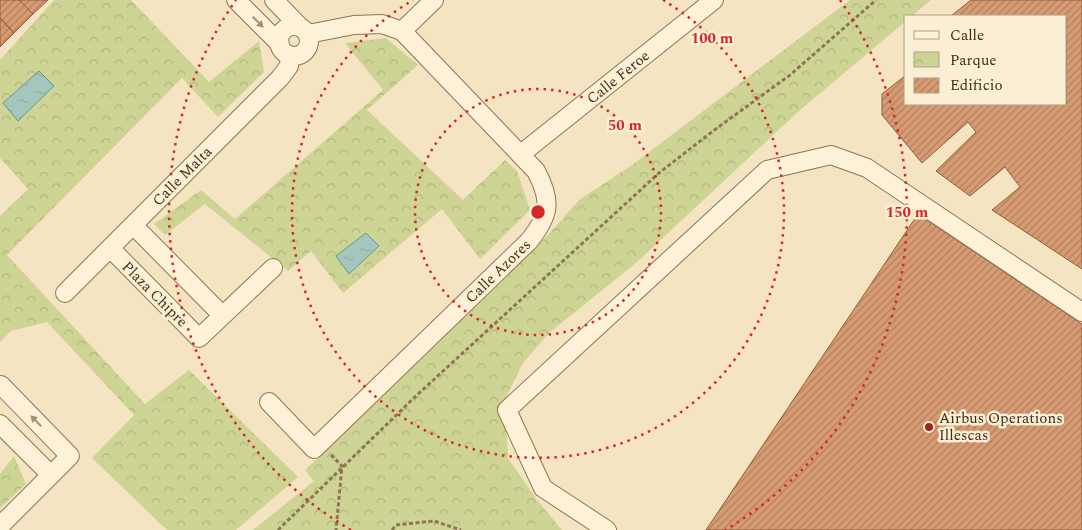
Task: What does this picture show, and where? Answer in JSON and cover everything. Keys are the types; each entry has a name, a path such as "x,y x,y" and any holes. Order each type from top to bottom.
{"street":[{"path":"236,0 285,49 300,54 304,52 309,44 304,31 274,0"},
{"path":"402,31 434,0"},
{"name":"Calle Feroe","path":"521,154 714,0"},
{"name":"Calle Azores","path":"269,402 314,449 529,241 542,226 547,207 545,188 536,171 402,31 382,24 354,25 304,31"},
{"path":"285,49 279,40 283,31 291,26 304,31"},
{"name":"Calle Malta","path":"65,293 280,78 289,66 285,49"},
{"path":"607,530 543,488 507,410 767,170 831,155 867,168 1082,312"},
{"path":"133,225 222,315"},
{"name":"Plaza Chipre","path":"110,248 198,338 273,268"},
{"path":"0,386 70,456 0,526"},
{"path":"0,424 51,475"}],"path":[{"path":"278,530 342,466 490,327 660,173 713,131 790,76 876,0"},
{"path":"336,530 342,466"},
{"path":"392,530 396,525 434,521 461,530"}],"green space":[{"path":"54,0 131,0 209,82 259,41 264,72 218,117 182,78 7,255 145,404 189,370 298,477 236,530 167,530 92,458 134,415 47,322 11,331 0,342 0,216 28,189 0,158 0,60"},
{"path":"850,0 931,0 913,15 904,15 904,23 799,111 637,262 549,333 523,363 505,399 508,458 537,500 562,530 253,530 314,481 305,470 548,235 579,200 632,165"},
{"path":"386,38 418,65 367,110 463,200 505,160 517,171 530,210 480,259 442,209 343,293 311,251 288,271 205,204 165,235 154,224 201,190 235,219 383,90 345,43"},
{"path":"14,456 26,484 0,508 0,474"}],"water":[{"path":"39,71 54,86 18,121 3,103"},
{"path":"366,233 379,246 349,274 336,256"}],"building":[{"path":"0,0 19,0 33,14 14,33 0,18"},
{"path":"19,0 48,0 33,14"},
{"path":"971,0 1082,0 1082,269 992,210 1020,187 1005,167 970,196 936,171 976,132 968,122 922,163 882,115 882,94 904,77 904,105 1067,105 1067,15 952,15"},
{"path":"0,18 14,33 0,47"},
{"name":"Airbus Operations Illescas","path":"918,214 1082,324 1082,530 706,530"}],"place":[{"name":"Airbus Operations Illescas","path":"929,427"}]}
